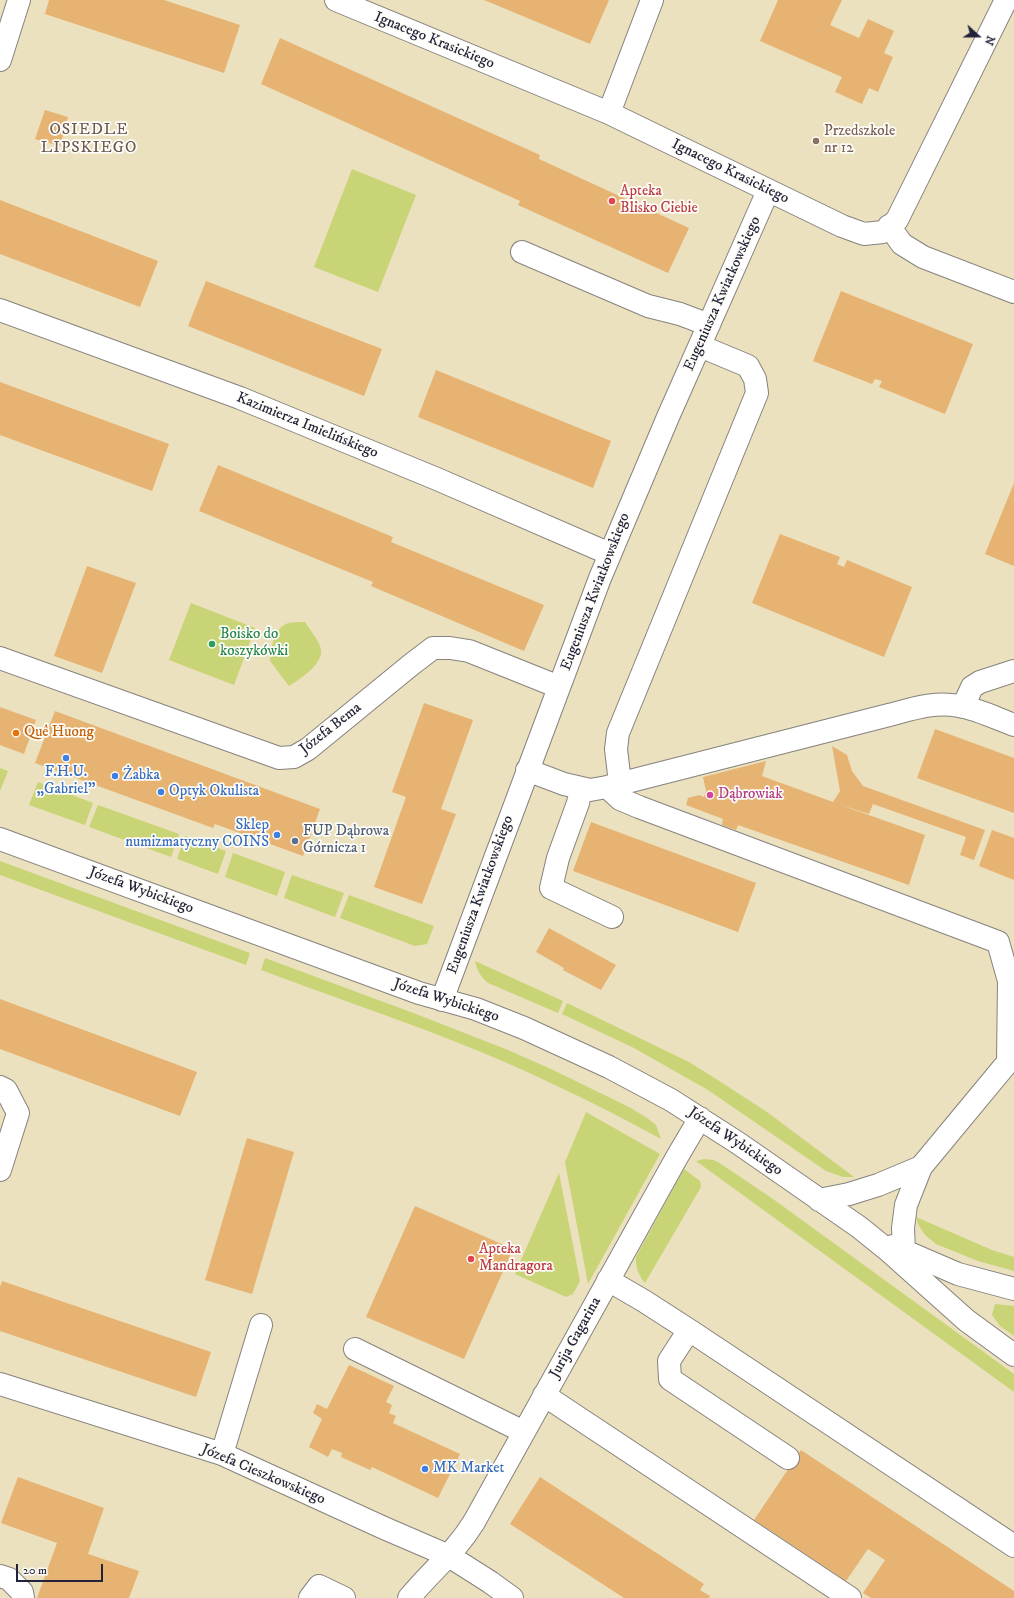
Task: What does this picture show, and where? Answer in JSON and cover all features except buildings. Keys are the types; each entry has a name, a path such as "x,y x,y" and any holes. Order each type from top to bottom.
{"street":[{"path":"0,60 19,0"},
{"name":"Ignacego Krasickiego","path":"336,0 609,113 768,191 842,226 864,234 883,232 897,220 909,199 1006,0"},
{"path":"609,113 652,0"},
{"name":"Eugeniusza Kwiatkowskiego","path":"442,1000 610,554 768,191"},
{"path":"889,226 902,244 923,257 1014,292"},
{"path":"522,252 648,306 680,314 709,325"},
{"name":"Kazimierza Imielińskiego","path":"0,310 240,398 437,479 610,554"},
{"path":"700,346 748,366 755,379 757,393 618,733 614,785 620,800 998,942 1009,981 1011,1063 921,1167 906,1205 903,1228 904,1252"},
{"name":"Józefa Bema","path":"0,658 279,758 294,757 308,749 433,648 450,648 469,651 559,687"},
{"path":"963,707 972,687 980,682 1014,671"},
{"path":"528,770 564,784 590,790 924,706 941,704 963,707 1014,724"},
{"path":"581,788 578,803 558,858 551,888 612,917"},
{"name":"Józefa Wybickiego","path":"0,840 390,982 442,1000 476,1009 558,1043 641,1083 700,1118 859,1227 890,1252 966,1320 1014,1355"},
{"path":"0,1088 6,1090 18,1113 0,1170"},
{"name":"Jurija Gagarina","path":"409,1598 425,1579 449,1556 463,1539 474,1522 608,1280 700,1118"},
{"path":"819,1200 849,1194 878,1185 921,1167"},
{"name":"Józefa Wybickiego","path":"859,1227 904,1252 958,1274 1014,1289"},
{"path":"608,1280 689,1330 1014,1546"},
{"path":"222,1454 261,1325"},
{"path":"689,1330 669,1361 670,1380 788,1458"},
{"path":"355,1349 524,1432"},
{"name":"Józefa Cieszkowskiego","path":"0,1384 222,1454 449,1556 512,1598"},
{"path":"544,1395 850,1598"},
{"path":"0,1576 9,1578 22,1592 23,1598"},
{"path":"310,1598 319,1586 344,1598"}],"green space":[{"path":"352,169 416,195 378,292 314,267"},
{"name":"Boisko do koszykówki","path":"191,603 255,628 234,685 169,660"},
{"path":"305,622 320,646 320,658 311,669 289,686 270,661 272,646 275,635 286,624"},
{"path":"0,768 8,771 0,791"},
{"path":"38,782 93,803 85,825 29,805"},
{"path":"98,805 179,834 171,857 89,827"},
{"path":"185,836 226,851 218,874 177,859"},
{"path":"233,853 285,872 277,896 225,877"},
{"path":"0,861 250,953 246,965 0,875"},
{"path":"292,875 344,893 335,917 284,898"},
{"path":"349,895 434,926 427,944 415,946 340,918"},
{"path":"265,958 416,1014 508,1050 551,1069 629,1107 647,1118 656,1125 661,1139 558,1086 505,1062 404,1022 261,970"},
{"path":"475,961 563,1001 558,1013 488,983 480,974"},
{"path":"567,1003 689,1062 767,1112 854,1177 843,1177 826,1171 708,1090 634,1048 562,1014"},
{"path":"586,1112 660,1154 588,1284 565,1162"},
{"path":"704,1159 718,1162 773,1199 1014,1374 1014,1392 696,1161"},
{"path":"684,1169 700,1181 701,1187 645,1283 638,1271 636,1257"},
{"path":"559,1173 580,1281 573,1294 566,1297 515,1274"},
{"path":"916,1217 992,1250 1014,1257 1014,1271 978,1261 936,1244 925,1235 918,1224"},
{"path":"995,1304 1014,1306 1014,1336 1000,1326 992,1315"}],"place":[{"name":"Przedszkole nr 12","path":"816,141"},
{"name":"Apteka Blisko Ciebie","path":"612,201"},
{"name":"Boisko do koszykówki","path":"212,644"},
{"name":"Quê Huong","path":"16,733"},
{"name":"F.H.U. „Gabriel”","path":"66,758"},
{"name":"Żabka","path":"115,776"},
{"name":"Optyk Okulista","path":"161,792"},
{"name":"Dąbrowiak","path":"710,795"},
{"name":"Sklep numizmatyczny COINS","path":"277,835"},
{"name":"FUP Dąbrowa Górnicza 1","path":"295,841"},
{"name":"Apteka Mandragora","path":"471,1259"},
{"name":"MK Market","path":"425,1469"}],"district":[{"name":"OSIEDLE LIPSKIEGO","path":"89,140"}]}
